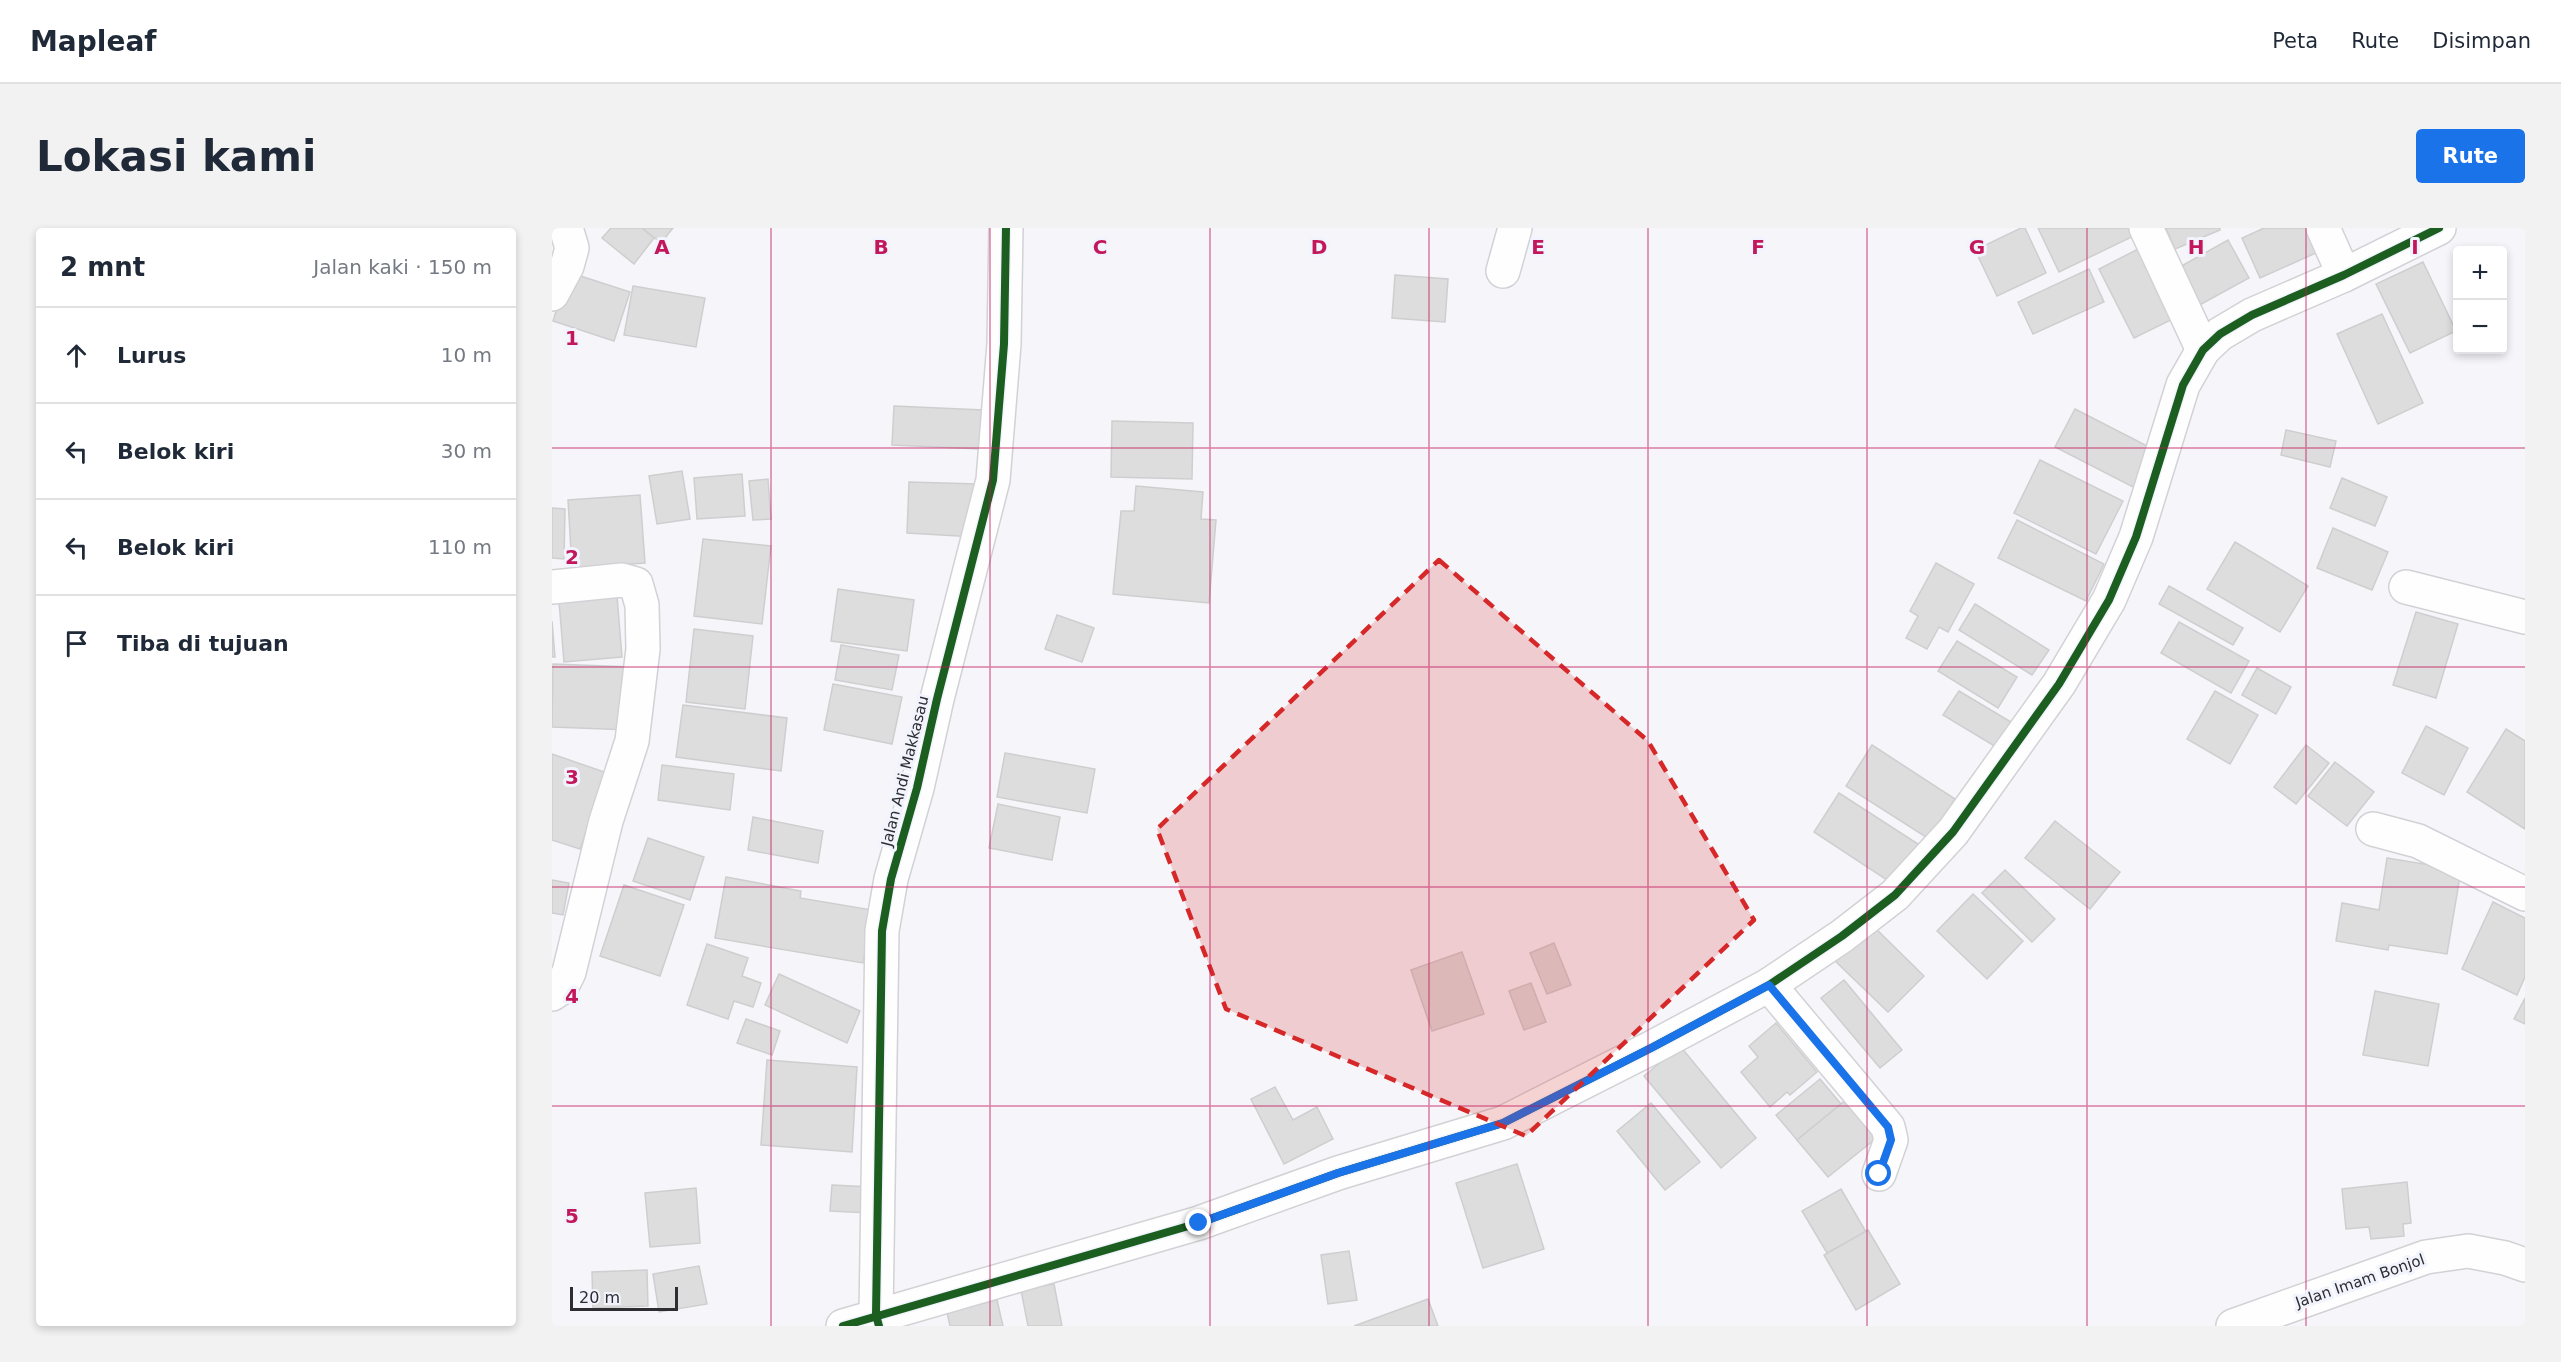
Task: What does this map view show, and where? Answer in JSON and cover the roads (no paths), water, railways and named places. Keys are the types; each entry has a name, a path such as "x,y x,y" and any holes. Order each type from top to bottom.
{"street":[{"path":"552,294 567,266 572,248 566,228"},
{"name":"Jalan Andi Makkasau","path":"878,1321 882,931 891,879 917,788 937,699 993,480 1004,344 1006,228"},
{"path":"1503,271 1515,228"},
{"path":"2146,228 2203,350"},
{"path":"2323,228 2344,275"},
{"path":"843,1326 878,1321 1199,1223 1338,1173 1503,1123 1769,985 1842,936 1895,895 1953,832 2059,684 2109,600 2132,547 2183,385 2203,350 2220,334 2253,315 2344,275 2439,228"},
{"path":"552,587 622,580 636,584 642,605 643,649 632,741 606,821 569,972 561,988 552,994"},
{"path":"2406,587 2525,617"},
{"path":"2373,829 2418,841 2525,894"},
{"path":"1769,985 1888,1127 1891,1140 1879,1174"},
{"name":"Jalan Imam Bonjol","path":"2233,1326 2426,1257 2468,1251 2525,1264"}]}
